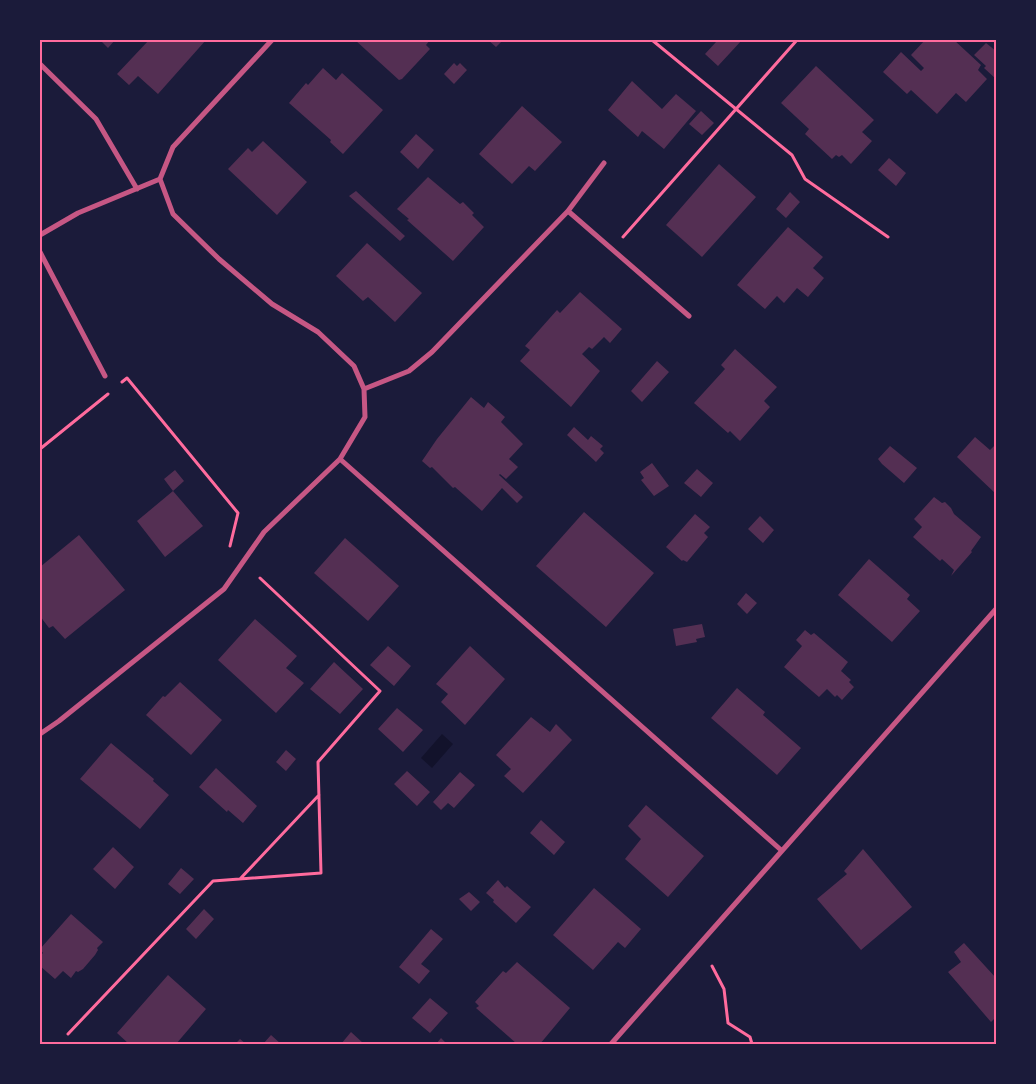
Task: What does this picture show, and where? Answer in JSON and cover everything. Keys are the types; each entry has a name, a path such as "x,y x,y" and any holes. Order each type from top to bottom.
{"street":[{"path":"40,235 78,213 160,179 174,147 272,40"},
{"path":"40,64 96,119 137,189"},
{"path":"364,389 409,371 432,352 568,211 604,163"},
{"path":"40,734 59,721 224,589 264,532 340,460 365,417 364,389 354,366 318,332 272,304 219,259 173,214 160,179"},
{"path":"568,211 689,316"},
{"path":"40,252 105,376"},
{"path":"340,460 781,850"},
{"path":"611,1044 996,609"}],"path":[{"path":"652,40 792,155 805,179 888,237"},
{"path":"621,240 797,40"},
{"path":"117,386 127,378 238,513 230,547"},
{"path":"40,449 111,392"},
{"path":"68,1034 213,880 321,873 318,762 380,691 260,578"},
{"path":"240,879 319,794"},
{"path":"712,966 724,989 728,1023 750,1037 752,1044"}],"shaded area":[{"path":"442,734 453,744 432,768 421,758"}],"building":[{"path":"100,40 115,40 108,48"},
{"path":"149,40 206,40 158,94 138,76 129,85 117,74"},
{"path":"355,40 430,40 426,45 430,49 399,80"},
{"path":"488,40 503,40 496,47"},
{"path":"714,40 742,40 718,66 705,54 716,42"},
{"path":"925,40 954,40 981,65 978,70 987,79 966,102 956,93 937,114 911,90 907,94 883,72 901,52 921,71 924,68 911,55"},
{"path":"986,43 996,51 996,79 974,55"},
{"path":"454,63 457,66 460,63 467,70 454,84 444,74"},
{"path":"816,66 874,120 862,132 872,141 851,164 842,155 839,157 836,155 832,159 805,134 809,129 781,103"},
{"path":"323,68 336,80 342,73 383,110 343,154 330,142 331,140 289,103 306,83 308,85"},
{"path":"632,81 662,109 676,94 696,111 664,149 642,131 638,137 608,110"},
{"path":"522,106 562,142 535,171 529,166 512,184 479,154"},
{"path":"701,111 714,123 702,135 689,124"},
{"path":"416,134 434,150 418,169 400,152"},
{"path":"263,141 307,182 277,215 228,169 248,148 252,152"},
{"path":"889,158 906,173 896,186 878,170"},
{"path":"719,164 756,197 702,257 666,225"},
{"path":"428,177 460,204 463,202 484,227 453,261 397,209"},
{"path":"356,191 405,236 400,241 349,196"},
{"path":"790,192 800,202 786,218 776,209"},
{"path":"788,227 823,257 813,268 824,278 808,297 797,288 784,303 777,296 765,309 737,285"},
{"path":"367,243 422,293 395,322 368,297 363,301 336,276"},
{"path":"580,292 622,329 610,343 604,337 592,349 589,347 582,354 600,371 571,407 520,361 530,350 525,346 557,310 560,313"},
{"path":"735,349 777,387 764,401 770,407 740,441 694,403 725,369 721,365"},
{"path":"657,361 669,372 642,402 631,391"},
{"path":"471,397 484,408 488,402 505,417 501,422 523,444 509,459 518,467 506,479 499,475 523,497 517,503 502,488 482,511 455,487 453,488 432,467 430,468 422,461"},
{"path":"574,427 588,440 591,436 603,446 600,449 604,453 596,462 567,435"},
{"path":"975,437 990,450 996,444 996,494 957,457"},
{"path":"890,446 917,468 904,483 878,459"},
{"path":"652,463 669,486 654,496 641,480 644,478 640,472"},
{"path":"697,469 713,483 701,497 684,483"},
{"path":"175,470 184,481 173,491 164,479"},
{"path":"173,491 203,526 165,557 137,521"},
{"path":"934,497 942,503 945,502 954,514 981,537 972,552 951,576 954,570 942,559 940,561 913,537 922,527 914,519"},
{"path":"584,512 654,573 606,627 536,566"},
{"path":"695,514 710,527 704,533 708,537 687,562 682,561 666,547"},
{"path":"760,516 774,530 763,543 748,529"},
{"path":"79,535 125,590 65,639 53,626 49,628 40,616 40,567"},
{"path":"345,538 399,586 368,621 314,573"},
{"path":"869,559 910,595 907,599 920,611 892,642 838,595"},
{"path":"746,593 757,603 747,614 737,604"},
{"path":"255,619 297,656 286,668 304,683 276,713 218,660"},
{"path":"702,624 705,637 696,639 697,642 676,646 673,629"},
{"path":"805,630 811,635 814,633 848,662 841,671 851,680 849,682 854,687 842,700 837,695 835,697 827,689 819,697 784,667 802,646 796,640"},
{"path":"388,646 411,666 394,686 370,665"},
{"path":"470,646 505,679 465,725 441,702 448,694 436,684"},
{"path":"334,662 363,689 340,714 310,689"},
{"path":"180,682 222,720 191,755 146,715 163,696 165,697"},
{"path":"737,688 765,712 763,715 801,748 777,775 711,718"},
{"path":"397,708 423,730 403,752 378,729"},
{"path":"531,717 550,732 556,724 572,740 523,793 504,776 511,769 496,755"},
{"path":"111,743 154,779 153,781 169,795 140,829 80,779"},
{"path":"286,750 296,759 286,771 276,762"},
{"path":"216,768 257,806 243,823 228,810 227,812 199,787"},
{"path":"407,771 430,792 417,806 394,784"},
{"path":"460,772 475,785 454,808 448,803 441,810 433,802"},
{"path":"646,805 704,856 668,897 625,859 641,839 628,826"},
{"path":"541,820 565,842 554,855 530,833"},
{"path":"113,847 134,867 115,889 93,869"},
{"path":"863,849 912,907 861,950 817,899 847,874 844,871"},
{"path":"181,868 194,879 180,894 168,884"},
{"path":"498,880 505,888 507,886 531,907 516,923 486,893"},
{"path":"594,888 641,929 625,948 618,942 593,970 553,935"},
{"path":"469,892 480,902 471,911 459,899"},
{"path":"204,909 214,919 196,939 186,929"},
{"path":"71,914 103,942 83,969 78,972 76,971 71,978 63,971 55,979 40,966 40,956 43,953 40,949"},
{"path":"431,929 443,939 421,964 430,971 419,984 399,967"},
{"path":"964,943 996,978 996,1017 991,1022 948,972 961,962 954,952"},
{"path":"517,962 570,1008 540,1044 517,1044 476,1008 479,1006 475,1002 503,971 506,973"},
{"path":"168,975 206,1009 176,1044 129,1044 117,1033"},
{"path":"430,998 448,1013 430,1033 412,1018"},
{"path":"351,1032 363,1043 341,1044"},
{"path":"271,1035 281,1044 263,1044"},
{"path":"441,1038 447,1044 436,1044"},
{"path":"240,1039 246,1044 235,1044"}]}
